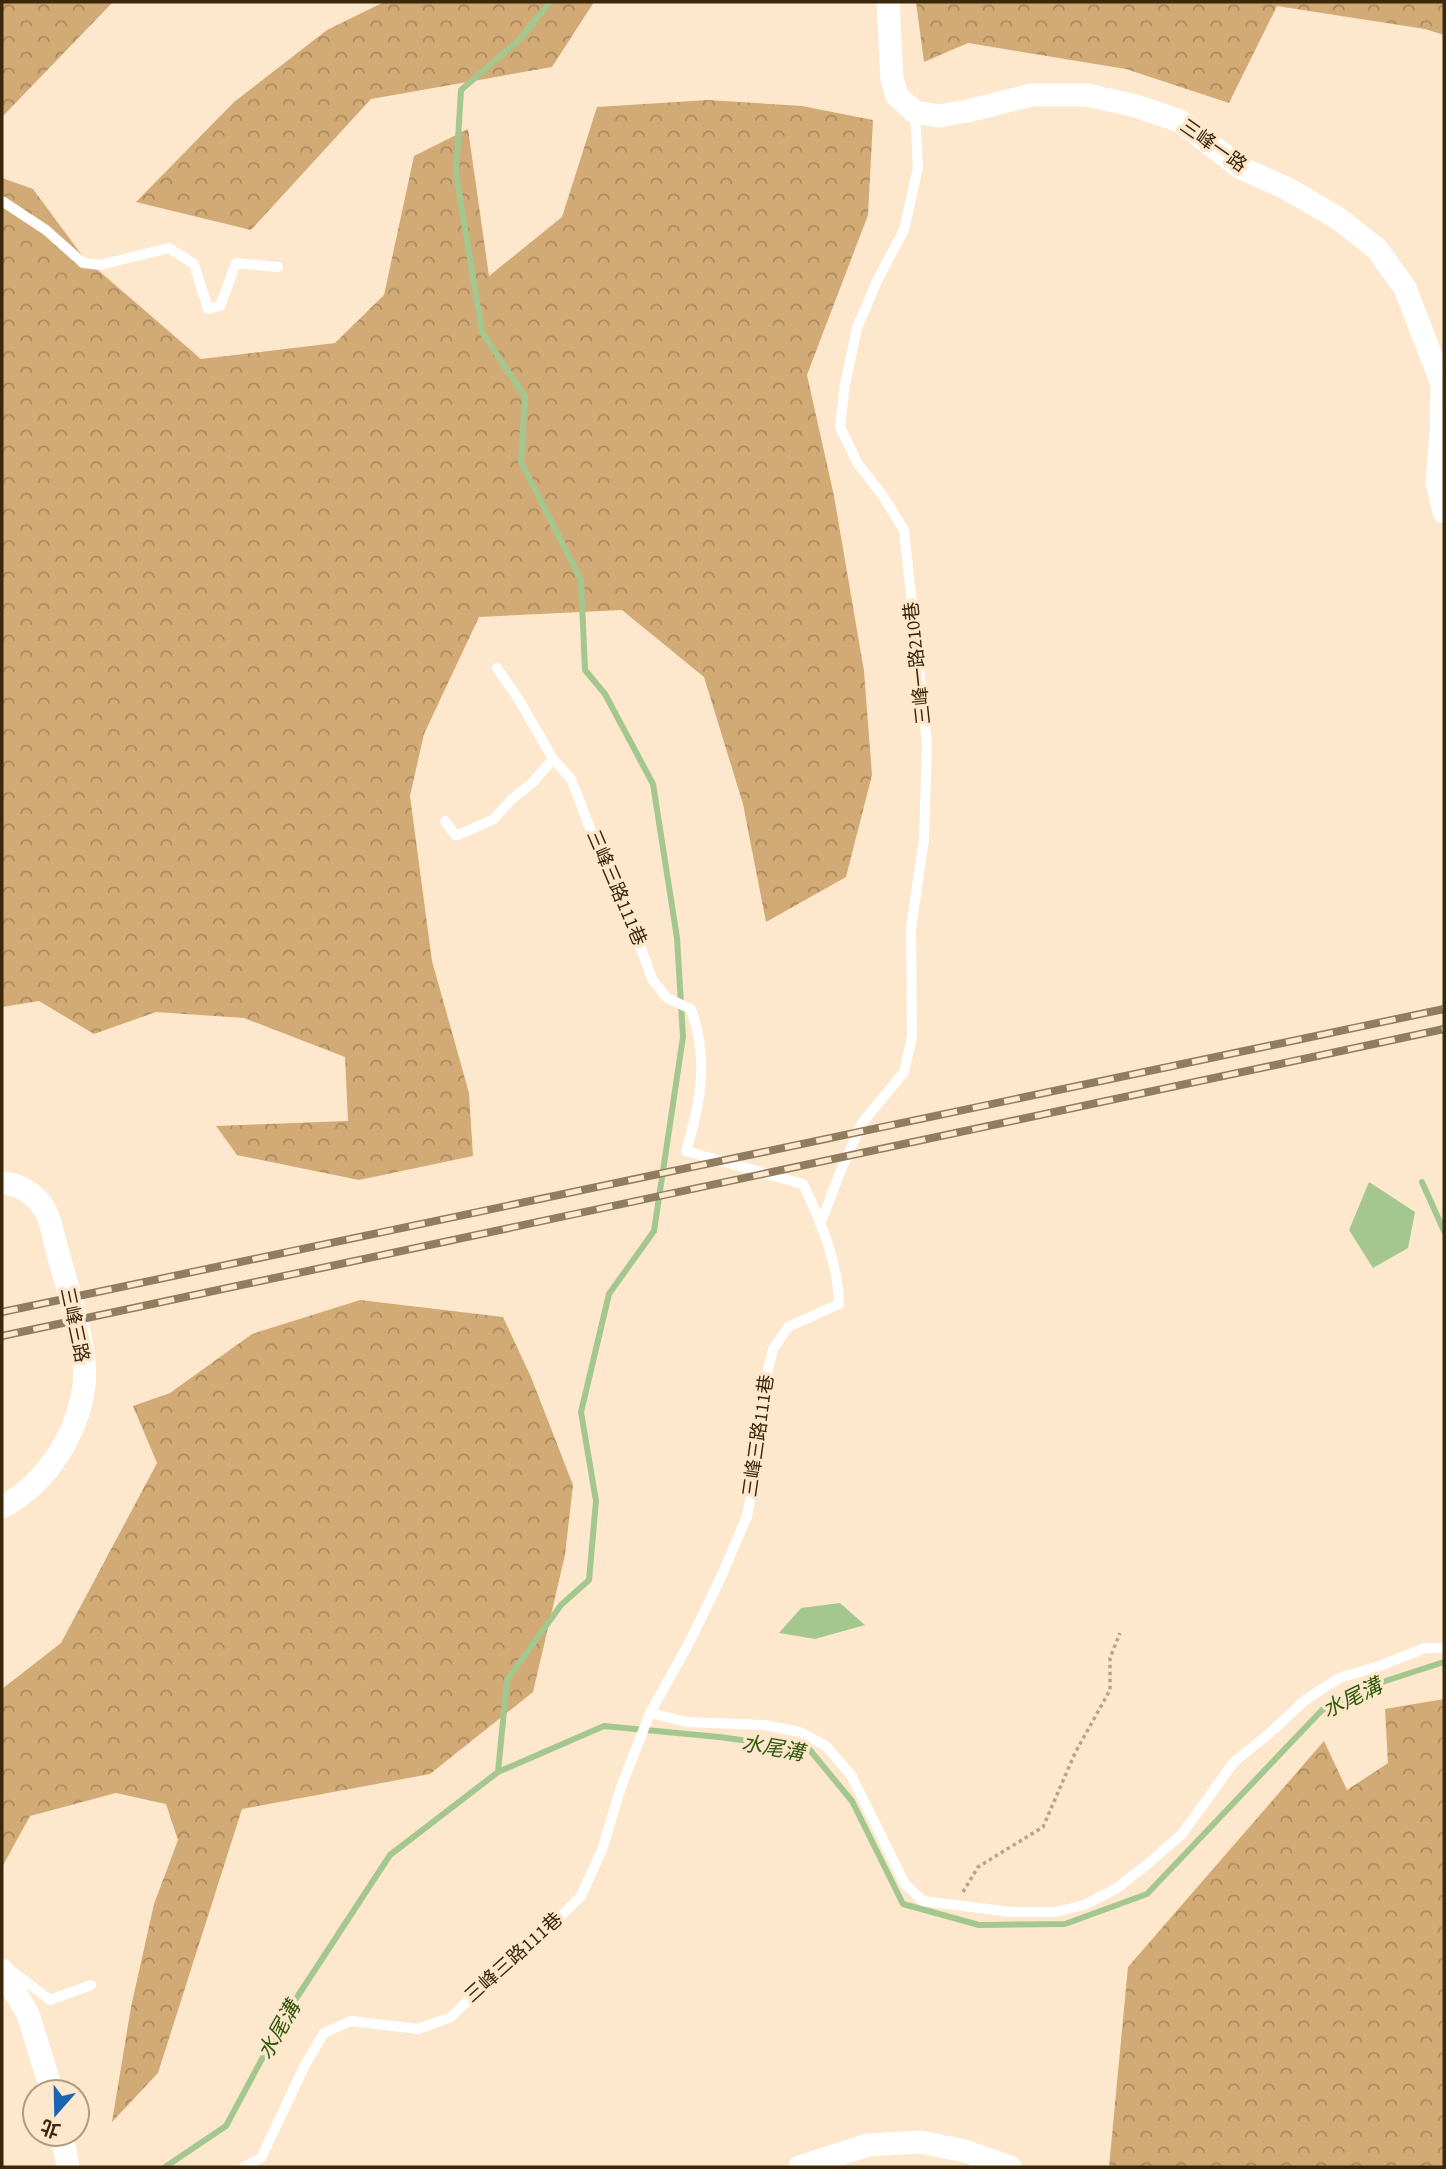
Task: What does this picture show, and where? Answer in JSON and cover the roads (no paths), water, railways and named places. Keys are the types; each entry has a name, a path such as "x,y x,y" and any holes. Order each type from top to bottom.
{"street":[{"path":"888,2 892,79 897,96 915,112"},
{"name":"三峰一路","path":"915,112 939,116 1031,95 1087,95 1136,106 1180,121 1241,168 1288,189 1339,219 1377,249 1405,288 1442,384 1437,482 1444,512"},
{"name":"三峰三路","path":"2,1183 28,1191 46,1210 85,1366 77,1419 61,1451 28,1489 2,1507"},
{"path":"2,1970 28,2014 48,2078"},
{"path":"800,2167 868,2145 921,2142 965,2151 1010,2167"},
{"path":"65,2148 68,2167"}],"lane":[{"name":"三峰一路210巷","path":"821,1222 862,1123 904,1072 912,1037 911,928 924,839 927,743 904,530 883,496 858,464 839,427 845,384 858,328 878,279 904,230 918,167 915,112"},
{"path":"2,201 46,230 83,263 100,265 169,248 194,264 208,309 220,306 236,263 278,267"},
{"name":"三峰三路111巷","path":"244,2167 261,2158 305,2064 324,2033 351,2021 418,2029 451,2017 485,1984 527,1950 581,1896 602,1850 621,1787 649,1715 689,1643 747,1516 755,1475 764,1386 773,1349 788,1327 839,1304 838,1280 821,1222 803,1184 686,1151 703,1078 700,1033 691,1009 667,998 652,979 571,779 553,759 497,668"},
{"path":"445,821 456,836 494,819 553,759"},
{"path":"649,1715 687,1722 764,1725 800,1732 826,1746 851,1775 905,1884 923,1900 1011,1912 1055,1912 1084,1905 1117,1888 1182,1834 1234,1762 1304,1700 1339,1678 1425,1648 1444,1648"},
{"path":"2,1963 50,2000 91,1985"}],"waterway":[{"path":"498,1772 507,1680 561,1605 589,1580 596,1501 581,1412 609,1294 654,1231 683,1037 677,938 653,784 605,694 585,670 581,580 521,462 525,397 482,332 456,173 461,90 519,40 550,2"},
{"path":"1422,1182 1444,1231"},
{"name":"水尾溝","path":"165,2167 226,2126 286,2014 390,1855 498,1772 604,1726 809,1749 852,1801 903,1904 979,1925 1065,1924 1147,1894 1322,1710 1370,1686 1444,1662"}],"railway":[{"path":"2,1312 1444,1009"},
{"path":"2,1336 1444,1029"}]}
